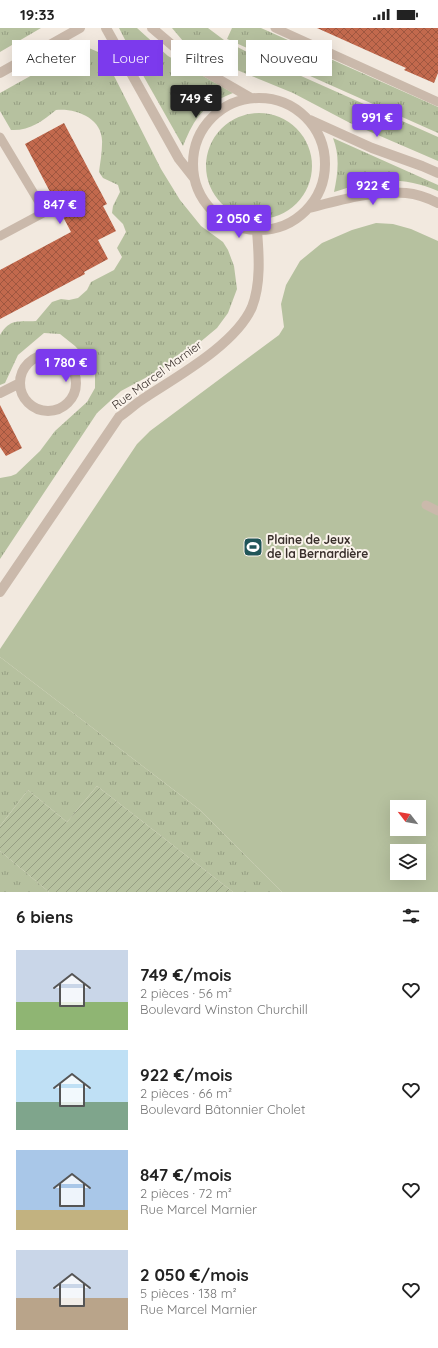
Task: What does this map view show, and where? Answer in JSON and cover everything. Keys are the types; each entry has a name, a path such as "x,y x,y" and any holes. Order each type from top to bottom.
{"street":[{"path":"106,28 179,159 194,178 203,199 216,215 234,226 257,231 268,230 284,226 298,218 309,208 322,185 326,164 324,148 316,130 309,120 295,108 285,103 265,98 250,98 228,105 204,127 199,135 194,153 194,178"},
{"path":"152,28 199,68 250,98"},
{"path":"0,73 76,29"},
{"path":"309,120 372,148 438,173"},
{"path":"309,208 341,200 394,192 419,195 438,203"},
{"name":"Rue Marcel Marnier","path":"0,592 119,417 145,398 195,366 224,342 240,325 252,307 256,288 259,254 257,231"},
{"path":"49,354 60,357 68,362 76,375 77,384 74,395 65,406 55,411 43,411 26,401 21,392 20,383 23,369 33,359 49,354"},
{"path":"0,393 20,383"}],"lane":[{"path":"274,28 438,102"},
{"path":"0,137 45,212 0,236"},
{"path":"426,506 438,511"}],"green space":[{"path":"0,28 41,28 20,40 12,40 12,45 0,52"},
{"path":"119,28 137,28 150,40 125,40"},
{"path":"172,28 208,28 224,40 182,40"},
{"path":"232,28 261,28 288,40 246,40 246,47 238,44 238,40 227,39"},
{"path":"238,47 246,51 246,74 238,70"},
{"path":"90,49 98,52 98,76 114,76 161,169 180,200 201,226 223,242 228,250 234,266 237,289 228,313 217,328 193,348 160,370 121,391 97,413 0,559 0,478 16,474 40,451 55,431 87,402 95,388 95,374 87,359 75,346 60,334 44,333 18,355 5,383 0,385 0,335 11,323 20,321 36,321 52,302 61,299 69,300 78,298 87,290 91,282 114,270 122,257 117,248 126,232 123,224 112,213 113,206 120,192 118,185 103,178 99,172 102,144 99,128 94,122 80,113 56,110 46,118 30,127 11,130 0,111 0,93 30,76 90,76"},
{"path":"163,51 171,58 171,76 203,76 233,93 214,102 201,113 183,146 144,77 163,76"},
{"path":"332,60 438,107 438,133 310,76 332,76"},
{"path":"252,76 301,76 438,137 438,161 350,123 293,93"},
{"path":"259,113 279,117 296,129 308,146 312,166 308,186 296,203 279,215 259,219 239,215 222,203 210,186 206,166 210,146 222,129 239,117"},
{"path":"333,138 438,185 438,191 403,181 385,180 363,183 334,192 338,165 337,151"},
{"name":"Plaine de Jeux de la Bernardière","path":"376,223 393,224 411,229 438,241 438,892 282,892 200,810 0,657 0,649 137,444 150,431 279,335 284,327 281,304 286,285 300,261 322,243 352,230"},
{"path":"0,657 200,810 282,892 233,892 97,786 67,822 28,790 0,826"},
{"path":"97,786 233,892 49,892 0,851 0,826 28,790 67,822"},
{"path":"0,851 49,892 0,892"}],"building":[{"path":"317,28 438,28 438,73 434,83 404,70 406,68"},
{"path":"64,123 107,204 103,206 116,231 98,240 108,259 84,272 85,274 0,319 0,270 71,232 25,144"},
{"path":"0,405 22,448 6,456 0,447"}],"place":[{"name":"Plaine de Jeux de la Bernardière","path":"253,547"}]}
